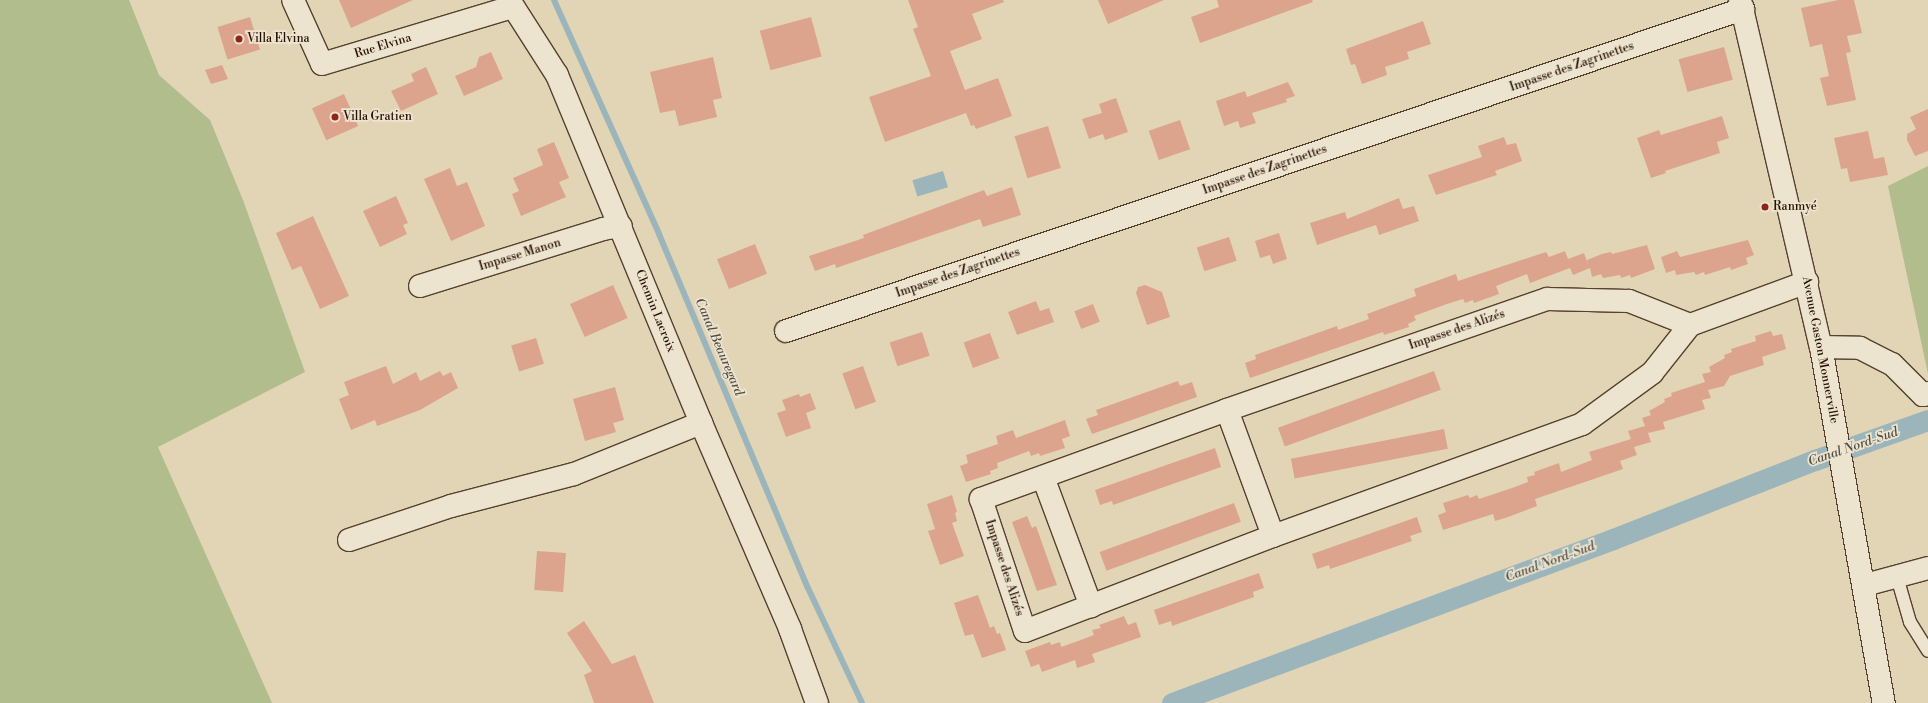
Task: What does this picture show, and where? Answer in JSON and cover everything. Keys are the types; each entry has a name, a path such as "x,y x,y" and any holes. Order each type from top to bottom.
{"street":[{"name":"Rue Elvina","path":"293,0 322,64 510,4"},
{"name":"Chemin Lacroix","path":"510,4 558,75 701,423 790,629 816,703"},
{"name":"Avenue Gaston Monnerville","path":"1742,5 1821,347 1846,481 1884,703"},
{"name":"Impasse des Zagrinettes","path":"786,331 1742,5"},
{"name":"Impasse Manon","path":"420,286 603,229 621,226"},
{"path":"1690,325 1807,282"},
{"name":"Impasse des Alizés","path":"1547,299 1629,301 1690,325 1652,373 1582,424 1273,536 1025,631 981,499 1227,410 1547,299"},
{"path":"1821,347 1860,348 1892,364 1923,395 1928,393"},
{"path":"1227,410 1273,536"},
{"path":"349,540 451,506 574,474 701,423"},
{"path":"1043,477 1092,606"},
{"path":"1864,585 1928,568"}],"lane":[{"path":"1897,577 1910,622 1928,651"}],"green space":[{"path":"0,0 129,0 159,75 210,120 243,200 305,372 158,447 272,703 0,703"},
{"path":"1928,166 1928,374 1888,186"}],"water":[{"path":"943,171 948,187 917,197 912,180"}],"building":[{"path":"339,0 413,0 351,28"},
{"path":"908,0 1003,0 1004,2 972,14 982,39 950,51 965,90 998,78 1012,116 976,129 974,125 971,126 966,113 885,142 869,97 931,76 913,29 918,27"},
{"path":"1098,0 1164,0 1108,24"},
{"path":"1217,0 1312,0 1313,2 1200,43 1191,17 1219,7"},
{"path":"1838,0 1854,0 1862,33 1847,36 1851,52 1846,53 1856,100 1827,106 1820,78 1829,76 1822,44 1810,47 1801,8"},
{"name":"Villa Elvina","path":"250,17 260,50 227,59 217,27"},
{"path":"811,17 822,57 770,70 760,31"},
{"path":"1423,21 1431,44 1407,52 1409,59 1385,67 1387,75 1362,84 1355,64 1351,65 1346,49"},
{"path":"1724,47 1733,80 1687,92 1679,59"},
{"path":"491,52 503,79 464,96 455,76 476,67 479,57"},
{"path":"713,57 722,98 713,100 717,117 679,126 675,110 660,113 650,72"},
{"path":"222,65 228,79 211,84 205,70"},
{"path":"426,67 438,94 401,111 391,91 414,81 411,74"},
{"path":"1288,82 1295,96 1286,99 1287,102 1252,113 1256,123 1240,128 1238,121 1224,126 1216,101 1245,91 1247,97"},
{"name":"Villa Gratien","path":"344,94 358,126 326,140 312,108"},
{"path":"1116,98 1128,132 1105,140 1103,134 1089,139 1082,119 1102,113 1099,104"},
{"path":"1928,109 1928,151 1915,156 1907,140 1907,134 1916,129 1910,117"},
{"path":"1722,116 1729,138 1717,142 1720,153 1665,171 1666,173 1651,178 1637,138 1659,130 1661,135"},
{"path":"1180,120 1190,149 1159,160 1149,131"},
{"path":"1048,126 1061,168 1027,178 1015,136"},
{"path":"1868,131 1874,159 1884,157 1888,175 1850,182 1847,168 1841,169 1834,138"},
{"path":"1504,137 1507,145 1516,143 1522,161 1495,171 1497,175 1436,195 1428,175 1482,157 1478,146"},
{"path":"554,142 569,178 559,182 566,197 521,216 512,194 519,191 513,178 543,165 537,149"},
{"path":"450,168 457,186 467,182 485,226 451,241 424,179"},
{"path":"1012,187 1021,215 983,227 980,219 836,268 835,264 815,271 809,256 864,238 863,235 984,190 987,196"},
{"path":"396,196 408,223 403,225 407,234 380,247 363,211"},
{"path":"1399,198 1403,209 1414,206 1419,221 1379,235 1376,225 1317,245 1310,223 1345,212 1347,219"},
{"path":"313,216 349,296 320,309 301,266 292,270 276,233"},
{"path":"1279,233 1287,259 1273,264 1270,255 1260,258 1255,241"},
{"path":"1229,237 1237,261 1204,271 1197,248"},
{"path":"1748,240 1754,255 1746,258 1748,264 1731,270 1730,267 1705,275 1704,272 1696,275 1694,272 1676,275 1675,270 1666,273 1661,257 1677,251 1680,257"},
{"path":"755,244 767,274 729,289 717,259"},
{"path":"1647,245 1655,269 1631,278 1630,275 1621,278 1620,275 1603,278 1601,274 1592,277 1590,268 1573,275 1570,268 1530,283 1527,274 1496,286 1499,294 1474,303 1473,300 1465,303 1463,299 1447,304 1414,316 1416,320 1408,324 1409,327 1384,335 1383,332 1250,378 1245,363 1256,359 1255,355 1337,326 1338,330 1369,319 1367,314 1416,296 1414,289 1456,274 1458,281 1546,252 1549,257 1565,251 1568,259 1584,253 1588,264 1587,260 1602,254 1611,252 1612,254"},
{"path":"613,285 628,318 585,337 570,304"},
{"path":"1145,285 1162,292 1170,317 1147,325 1136,293 1138,287"},
{"path":"1036,301 1040,311 1049,308 1054,322 1017,335 1008,312"},
{"path":"1093,304 1100,322 1081,329 1074,311"},
{"path":"1771,331 1773,336 1782,334 1786,349 1762,357 1764,365 1730,376 1724,386 1708,390 1711,398 1702,400 1705,409 1663,422 1665,429 1648,433 1651,442 1634,447 1637,455 1620,461 1623,469 1535,499 1537,506 1508,517 1495,521 1493,514 1443,530 1438,515 1446,512 1443,503 1468,495 1470,498 1477,495 1479,499 1512,488 1528,482 1527,477 1535,475 1534,472 1559,463 1561,472 1592,460 1589,452 1631,439 1628,431 1645,426 1642,418 1651,415 1649,411 1665,402 1664,399 1672,396 1671,393 1705,382 1702,374 1711,372 1709,367 1725,358 1724,355 1732,352 1731,349 1756,341 1755,336"},
{"path":"922,332 930,356 897,366 890,343"},
{"path":"990,333 999,358 973,368 964,343"},
{"path":"536,338 544,364 519,371 511,346"},
{"path":"386,366 393,384 416,372 420,381 440,371 443,376 451,372 458,388 420,410 377,426 375,420 351,430 339,399 349,395 344,382"},
{"path":"863,366 876,402 855,409 842,374"},
{"path":"1434,371 1441,390 1285,447 1278,428"},
{"path":"1178,381 1180,386 1192,382 1197,397 1092,434 1086,419 1098,415 1096,410"},
{"path":"615,387 624,420 613,423 616,432 585,441 573,399"},
{"path":"810,393 816,409 806,413 811,428 786,437 777,413 786,410 782,400 799,394 800,397"},
{"path":"1065,420 1070,436 1062,439 1065,448 1040,456 1039,453 1031,456 1029,451 997,463 998,468 990,471 991,474 966,482 960,466 968,463 966,455 998,444 996,436 1013,430 1016,438"},
{"path":"1444,429 1448,449 1295,478 1291,459"},
{"path":"1215,448 1221,467 1113,505 1112,501 1100,505 1095,490"},
{"path":"952,495 957,512 955,513 957,521 952,523 964,556 940,565 928,531 935,529 927,504"},
{"path":"1234,503 1241,522 1106,571 1100,552"},
{"path":"1027,516 1032,528 1036,526 1057,585 1037,591 1012,522"},
{"path":"1417,517 1422,532 1410,536 1412,541 1330,569 1329,565 1317,569 1312,554"},
{"path":"537,551 566,553 563,592 534,590"},
{"path":"1259,573 1264,588 1253,592 1254,597 1172,626 1171,621 1159,625 1154,610"},
{"path":"978,595 990,628 994,626 997,634 1000,633 1006,650 982,658 973,634 965,636 954,603"},
{"path":"1124,616 1128,625 1136,622 1141,637 1092,654 1095,662 1077,668 1075,660 1042,672 1039,664 1031,667 1025,651 1050,642 1051,645 1060,642 1061,647 1078,641 1094,635 1092,630 1101,628 1099,625"},
{"path":"584,621 612,664 635,655 654,703 594,703 584,675 592,671 567,633"}],"waterway":[{"name":"Canal Beauregard","path":"554,0 659,234 808,588 862,703"},
{"name":"Canal Nord-Sud","path":"1172,703 1613,539 1815,460 1928,420"}],"place":[{"name":"Villa Elvina","path":"239,39"},
{"name":"Villa Gratien","path":"335,117"},
{"name":"Ranmyé","path":"1765,207"}]}
